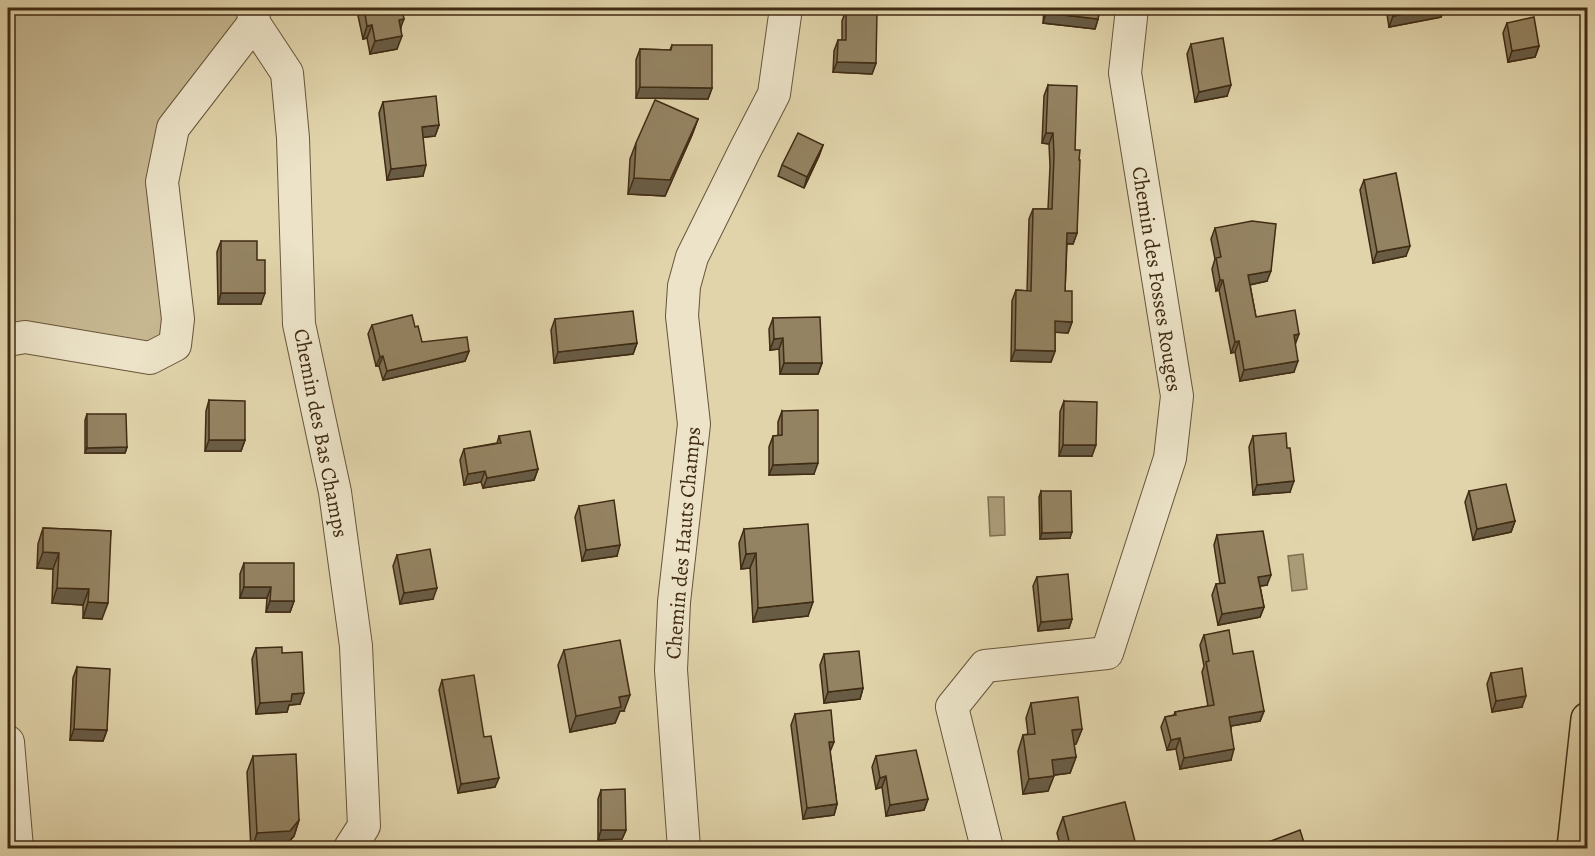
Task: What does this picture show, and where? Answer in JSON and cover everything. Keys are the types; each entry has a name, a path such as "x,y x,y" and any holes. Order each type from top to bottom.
{"main road":[{"path":"1574,849 1587,719"}],"street":[{"name":"Chemin des Hauts Champs","path":"684,849 672,670 674,602 694,424 682,316 684,286 692,258 774,94 786,8"},
{"name":"Chemin des Fosses Rouges","path":"987,849 952,707 985,666 1107,652 1170,458 1177,396 1125,73 1132,8"},
{"path":"8,340 26,337 150,358 175,345 178,319 162,182 173,128 253,15"},
{"name":"Chemin des Bas Champs","path":"253,15 287,73 293,138 299,324 335,492 356,646 364,826 350,849"},
{"path":"8,742 17,849"}],"shaded area":[{"path":"8,8 253,8 173,128 175,345 8,344"},
{"path":"988,497 1004,497 1005,535 990,536"},
{"path":"1303,554 1307,589 1292,591 1288,556"}],"building":[{"path":"364,8 402,8 404,19 399,20 402,36 375,41 372,25 367,26"},
{"path":"1047,8 1100,8 1098,19 1046,13"},
{"path":"1392,8 1437,8 1393,16"},
{"path":"846,10 877,12 876,63 837,62 838,40 846,40"},
{"path":"1534,17 1539,46 1512,51 1507,23"},
{"path":"1223,38 1231,85 1199,92 1191,44"},
{"path":"672,45 712,45 712,88 640,87 640,49 671,50"},
{"path":"1048,85 1077,86 1075,150 1080,150 1080,160 1077,233 1067,233 1065,291 1072,291 1072,322 1055,321 1055,351 1015,350 1016,290 1031,291 1033,209 1052,209 1054,155 1053,133 1046,133"},
{"path":"436,96 439,125 422,127 426,165 391,169 383,102"},
{"path":"655,100 698,119 670,180 634,178 636,143"},
{"path":"798,133 823,145 807,177 782,165"},
{"path":"1396,173 1410,246 1377,252 1364,180"},
{"path":"1252,221 1276,224 1271,271 1248,275 1256,317 1295,310 1299,334 1294,335 1298,361 1244,370 1239,341 1235,342 1223,280 1220,280 1216,258 1221,257 1215,228"},
{"path":"221,241 257,241 257,260 265,260 265,293 221,293"},
{"path":"633,311 637,343 558,352 555,319"},
{"path":"412,315 415,327 418,326 422,342 467,337 469,351 387,371 383,356 380,357 372,325"},
{"path":"820,317 822,363 784,363 783,338 774,339 773,318"},
{"path":"209,400 245,401 245,440 209,440"},
{"path":"1064,401 1097,402 1096,445 1063,445"},
{"path":"818,410 818,463 773,465 773,436 782,435 782,411"},
{"path":"87,414 126,414 127,447 87,448"},
{"path":"530,431 538,469 487,478 485,471 468,474 464,449 501,443 499,436"},
{"path":"1286,433 1294,481 1257,485 1253,436"},
{"path":"1506,484 1515,521 1477,529 1469,491"},
{"path":"1041,491 1071,491 1072,532 1042,533"},
{"path":"614,500 620,545 586,550 579,506"},
{"path":"808,524 813,602 758,608 756,553 746,554 744,529"},
{"path":"43,528 111,531 108,603 88,602 89,589 57,588 59,553 43,552"},
{"path":"1263,531 1271,575 1258,577 1264,607 1222,614 1216,584 1225,583 1217,535"},
{"path":"430,549 437,588 404,593 397,555"},
{"path":"244,563 294,563 294,601 270,601 271,587 244,587"},
{"path":"1068,574 1072,619 1041,622 1037,577"},
{"path":"1229,630 1233,654 1253,651 1264,711 1229,717 1234,749 1184,758 1180,738 1171,740 1165,717 1176,715 1175,712 1214,705 1206,662 1209,661 1204,635"},
{"path":"620,640 630,695 619,697 621,707 576,716 564,650"},
{"path":"282,647 282,653 302,652 304,693 292,694 291,701 260,703 256,648"},
{"path":"859,651 863,688 828,692 824,654"},
{"path":"77,667 110,669 107,730 74,729"},
{"path":"1522,668 1526,696 1496,701 1491,673"},
{"path":"474,675 484,737 491,736 499,778 461,784 442,680"},
{"path":"1078,697 1082,729 1072,730 1076,757 1052,760 1054,776 1029,779 1023,735 1035,734 1031,703"},
{"path":"831,710 834,742 829,742 837,804 807,808 795,714"},
{"path":"916,750 928,799 890,805 886,776 880,778 876,756"},
{"path":"296,754 299,820 290,831 257,833 253,756"},
{"path":"625,789 626,830 601,830 601,790"},
{"path":"1125,802 1137,849 1071,849 1063,817"},
{"path":"1300,830 1306,849 1265,849 1263,844"}]}
